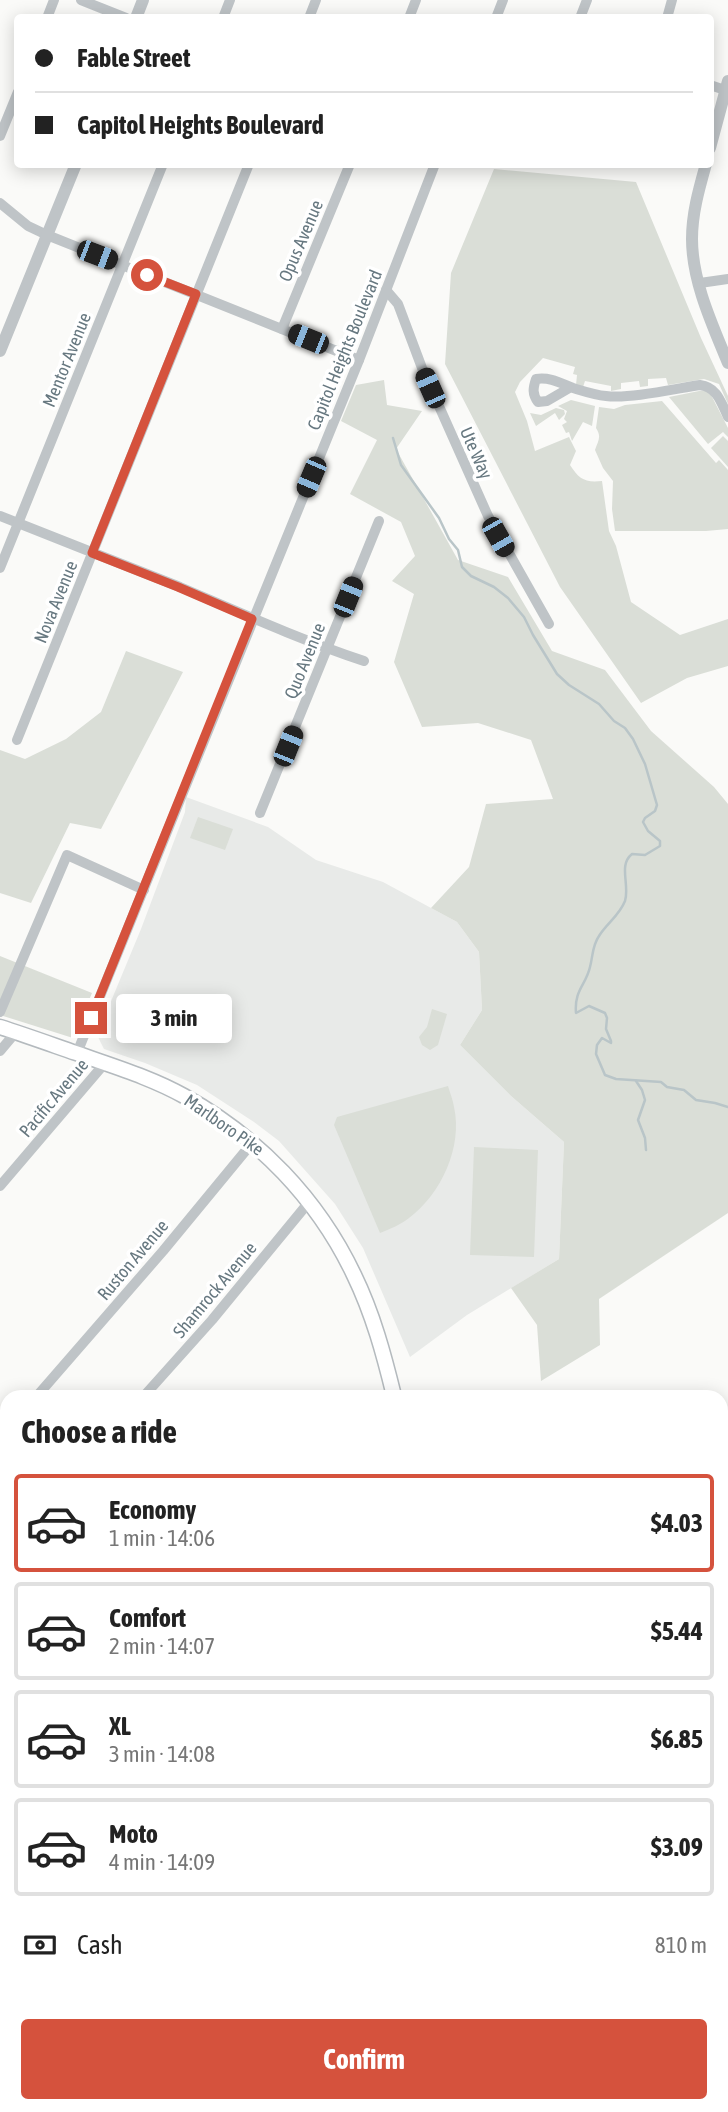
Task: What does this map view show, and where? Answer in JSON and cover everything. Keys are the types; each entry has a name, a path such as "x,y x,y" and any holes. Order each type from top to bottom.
{"main road":[{"name":"Marlboro Pike","path":"0,1027 105,1063 184,1096 236,1129 252,1143 285,1174 309,1202 355,1276 374,1325 392,1390"}],"street":[{"path":"81,0 116,14"},
{"path":"714,134 727,87"},
{"path":"0,136 14,102"},
{"path":"0,351 74,168"},
{"name":"Mentor Avenue","path":"0,568 161,168"},
{"name":"Nova Avenue","path":"18,740 247,168"},
{"name":"Opus Avenue","path":"282,329 348,168"},
{"name":"Capitol Heights Boulevard","path":"76,1053 359,360 433,168"},
{"path":"705,168 695,204 692,238 694,260 728,363"},
{"path":"0,203 28,226 47,235 359,360"},
{"path":"700,283 728,279"},
{"name":"Ute Way","path":"386,290 398,304 422,368 488,516 549,624"},
{"path":"571,387 605,396 621,397 708,386 715,390 728,417"},
{"path":"0,516 328,649 365,660"},
{"name":"Quo Avenue","path":"260,813 379,521"},
{"path":"0,1012 67,855 144,890"},
{"path":"0,1051 16,1032"},
{"name":"Pacific Avenue","path":"0,1186 105,1063"},
{"name":"Ruston Avenue","path":"42,1390 252,1143"},
{"name":"Shamrock Avenue","path":"149,1390 212,1320 309,1202"}],"shaded area":[{"path":"494,169 636,182 728,396 728,404 719,384 704,379 668,385 666,378 648,379 648,386 640,387 639,381 621,383 621,389 611,391 611,386 585,381 583,387 576,385 577,375 573,374 575,367 543,358 520,382 515,392 535,451 569,437 576,451 570,465 573,470 587,481 602,481 609,531 616,546 631,602 680,635 728,619 728,666 687,678 641,703 560,587 445,364 451,273"},
{"path":"384,380 387,405 422,411 396,449 458,560 508,577 552,651 605,670 651,731 714,787 728,804 728,1213 599,1299 600,1345 541,1381 537,1325 511,1288 559,1259 564,1142 511,1096 460,1045 482,1010 479,952 457,922 431,908 469,867 486,804 553,799 531,740 478,723 422,727 394,662 414,594 392,581 415,556 401,522 350,494 377,440 341,421 356,385"},
{"path":"704,390 710,393 728,428 728,437 723,432 708,444 669,397"},
{"path":"571,400 595,406 592,426 583,422 572,441 569,432 566,433 562,425 567,422 564,419 567,411 558,406"},
{"path":"662,401 716,463 719,460 728,470 728,529 615,531 612,509 613,481 603,468 595,450 599,437 596,428 599,407 614,409 625,405"},
{"path":"556,408 564,410 565,414 559,420 555,413 536,426 530,413 541,415"},
{"path":"723,436 728,441 728,467 711,448"},
{"path":"126,651 183,672 101,829 70,823 31,903 0,893 0,750 25,759 66,739 101,712"},
{"path":"186,797 268,827 316,860 383,882 457,922 479,952 482,1010 460,1045 511,1096 564,1142 559,1259 467,1315 410,1357 363,1248 335,1204 279,1141 197,1085 104,1049 97,1035 185,812"},
{"path":"198,817 233,829 225,850 190,838"},
{"path":"0,956 92,993 73,1038 0,1015"},
{"path":"432,1009 447,1014 438,1045 430,1050 422,1045 419,1037 427,1027"},
{"path":"448,1086 456,1122 447,1168 440,1183 420,1208 402,1223 380,1233 334,1125 337,1117"},
{"path":"474,1147 538,1150 534,1257 470,1255"}],"waterway":[{"path":"393,438 401,465 439,518 449,539 458,550 462,567 471,576 494,587 508,598 524,617 557,674 599,704 614,721 625,728 645,764 657,805 655,811 643,822 648,831 660,841 660,846 645,855 632,854 628,859 625,869 625,901 597,940 576,1005 576,1013 589,1006 605,1013 606,1029 611,1043 602,1038 597,1045 596,1054 605,1075 616,1079 661,1082 667,1087 684,1090 696,1100 728,1107"},
{"path":"636,1081 645,1100 638,1120 645,1138 646,1150"}],"route":[{"path":"91,1018 252,619 92,553 196,294 147,275"}]}
